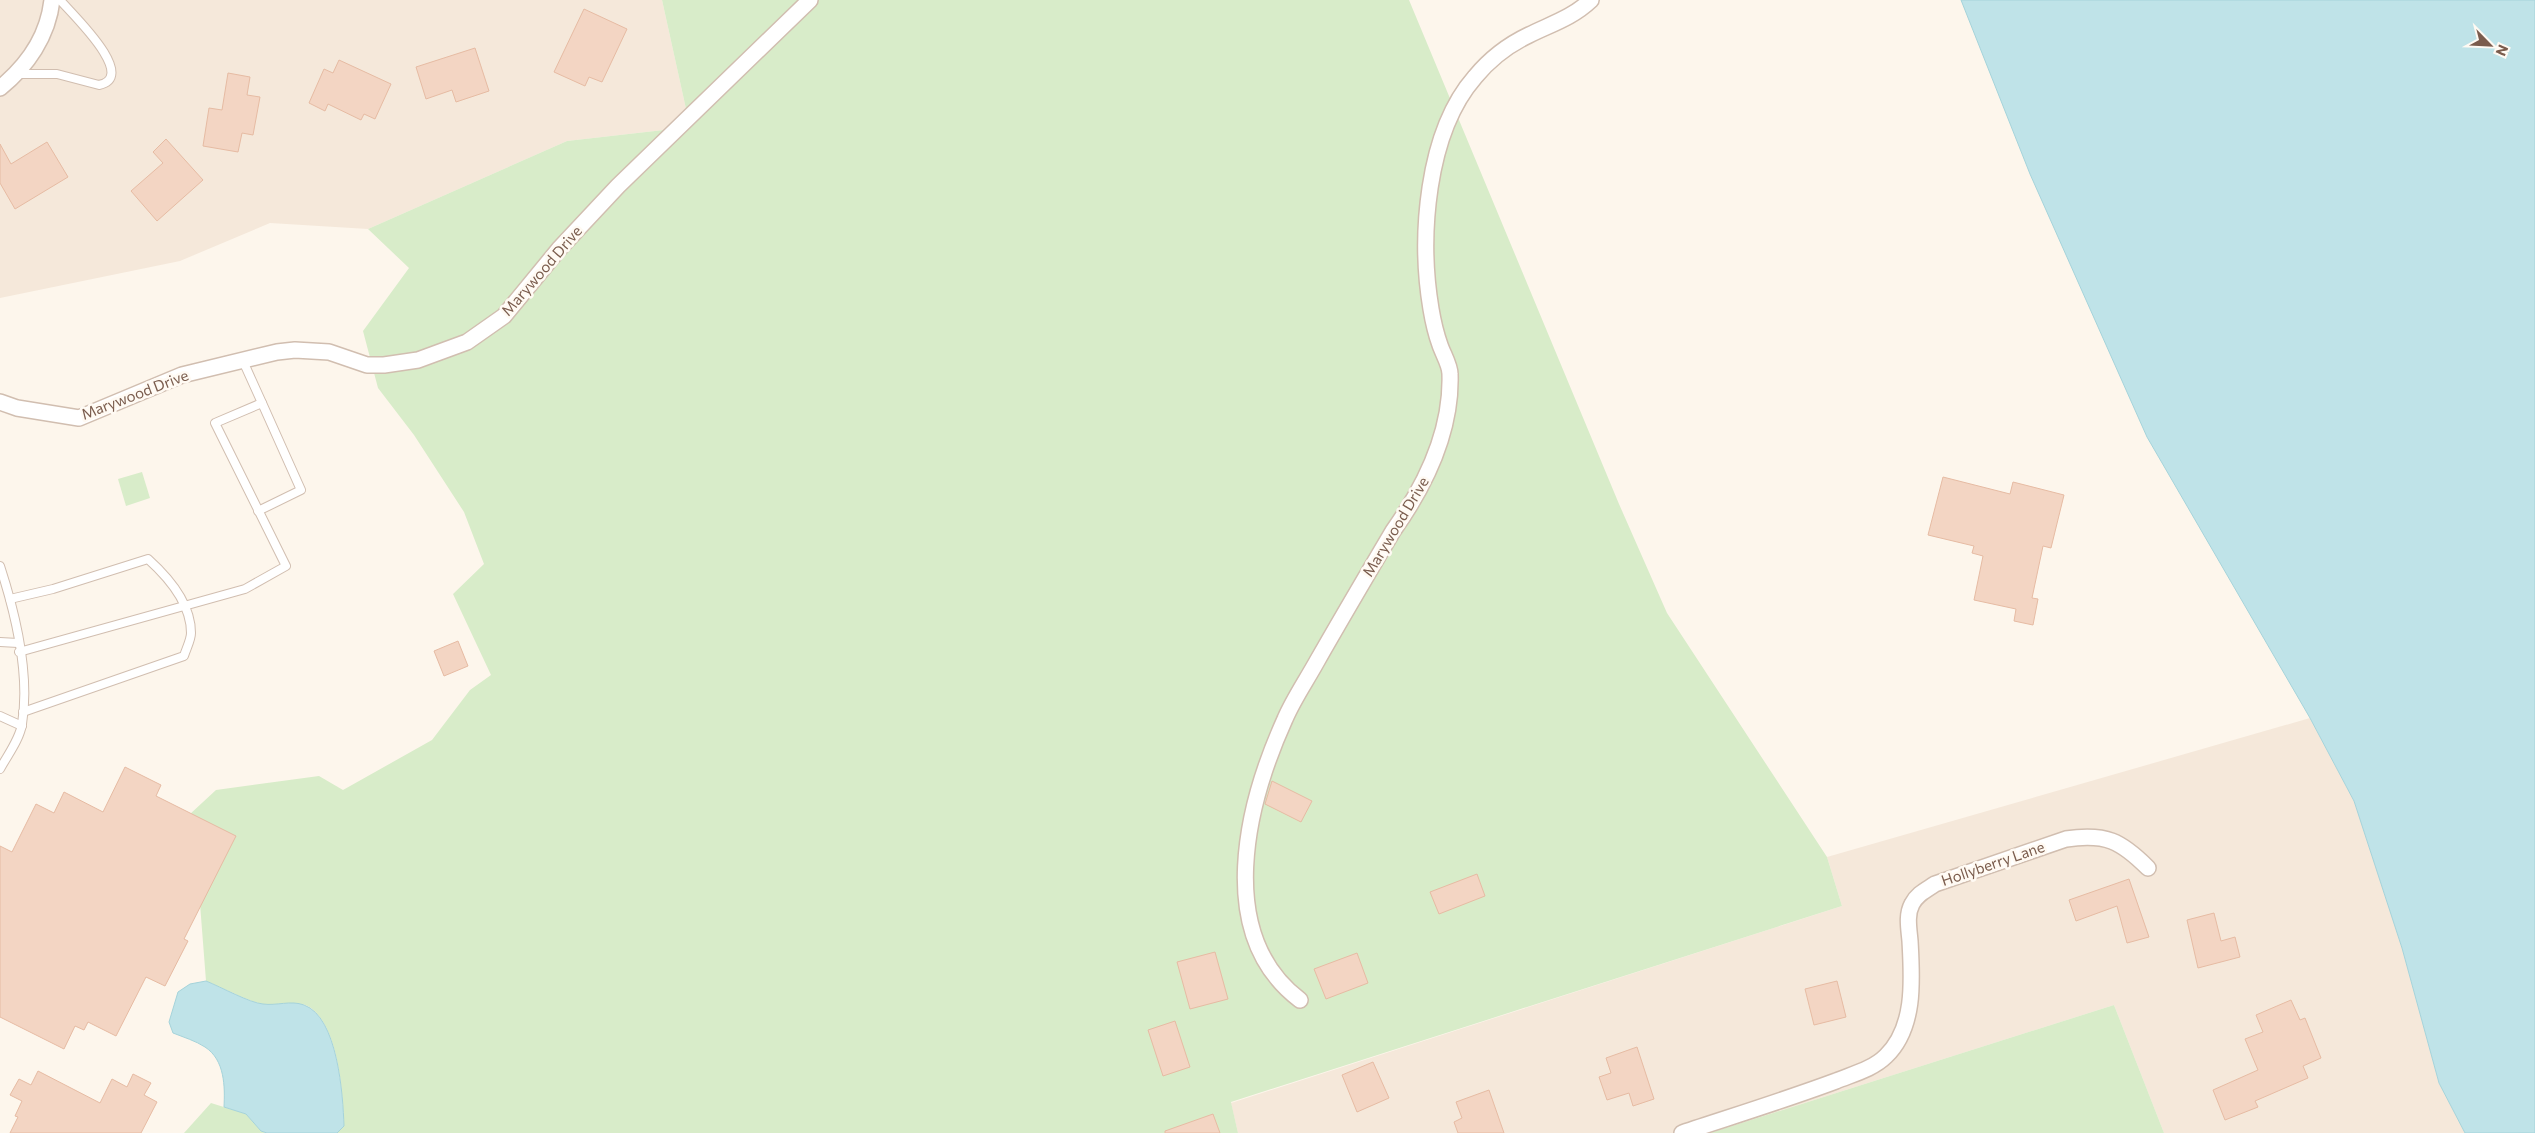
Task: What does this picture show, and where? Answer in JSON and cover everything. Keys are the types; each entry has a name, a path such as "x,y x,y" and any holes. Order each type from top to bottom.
{"street":[{"path":"0,88 17,74 33,54 44,30 52,0"},
{"name":"Marywood Drive","path":"0,402 17,408 79,418 182,375 278,352 312,350 346,356 367,365 401,364 451,350 481,333 504,316 559,249 618,186 810,0"},
{"name":"Marywood Drive","path":"1300,1000 1290,993 1270,967 1255,936 1246,903 1244,869 1246,852 1255,801 1285,719 1393,532 1413,503 1429,473 1440,440 1447,407 1450,372 1431,311 1426,277 1425,242 1433,174 1449,120 1456,105 1475,76 1514,43 1569,18 1591,0"},
{"name":"Hollyberry Lane","path":"1682,1133 1802,1094 1871,1067 1886,1056 1897,1042 1905,1026 1910,1004 1911,968 1908,915 1912,904 1919,894 1934,884 2066,839 2087,836 2118,842 2148,868"}],"lane":[{"path":"17,74 57,74 99,86 106,84 111,78 113,69 110,60 60,0"},
{"path":"243,360 301,490 258,511"},
{"path":"19,652 245,589 286,566 215,423 262,403"},
{"path":"10,599 53,589 148,559 165,575 184,605 191,634 184,656 22,712"},
{"path":"0,769 22,726 24,681 10,599 1,571"},
{"path":"0,642 18,643"},
{"path":"0,716 22,726"}],"shaded area":[{"path":"0,0 662,0 690,127 567,141 368,229 270,223 180,261 0,298"},
{"path":"2310,718 2354,801 2402,948 2439,1083 2465,1133 2164,1133 2114,1005 1710,1133 1238,1133 1231,1103 1842,906 1827,857"}],"green space":[{"path":"662,0 1409,0 1619,504 1667,613 1827,857 1842,906 1231,1102 1238,1133 337,1133 344,1126 341,1080 328,1031 320,1018 306,1005 258,1003 206,981 199,891 176,827 216,790 319,776 343,790 432,740 470,690 491,675 453,594 484,564 464,512 414,435 378,388 363,331 409,268 368,229 567,141 690,127"},
{"path":"142,472 150,498 126,506 118,479"},
{"path":"2114,1005 2164,1133 1710,1133"},
{"path":"211,1103 246,1114 261,1131 267,1133 184,1133"}],"water":[{"path":"1961,0 2535,0 2535,1133 2465,1133 2439,1083 2402,948 2354,801 2310,718 2147,437 2030,174"},
{"path":"206,981 257,1003 299,1004 315,1012 324,1025 331,1041 340,1078 344,1126 337,1133 267,1133 261,1131 246,1114 224,1107 224,1083 217,1059 205,1047 173,1033 169,1022 178,992 190,984"}],"building":[{"path":"584,9 627,29 602,82 589,77 585,86 554,72"},
{"path":"475,48 489,91 456,102 452,90 426,99 416,67"},
{"path":"339,60 391,84 375,119 364,114 361,120 328,104 325,111 309,103 324,69 333,73"},
{"path":"228,73 250,77 247,95 260,97 253,135 242,133 238,152 203,146 209,108 222,110"},
{"path":"166,139 203,180 157,221 131,191 163,163 153,152"},
{"path":"47,142 68,177 15,209 0,183 0,144 11,164"},
{"path":"1943,477 2010,494 2013,482 2064,495 2051,548 2043,546 2032,598 2038,599 2033,625 2014,621 2016,609 1974,600 1983,556 1972,553 1974,546 1928,535"},
{"path":"458,641 468,666 444,676 434,651"},
{"path":"125,767 161,785 156,796 236,836 184,939 188,941 165,986 146,977 116,1036 88,1022 84,1030 75,1026 64,1049 0,1017 0,846 12,852 36,804 54,813 64,792 103,812"},
{"path":"1272,781 1312,801 1301,822 1265,804"},
{"path":"1477,874 1485,896 1439,914 1430,892"},
{"path":"2129,879 2149,937 2127,943 2117,906 2076,921 2069,900"},
{"path":"2214,913 2221,941 2235,937 2240,957 2198,968 2187,920"},
{"path":"1215,952 1228,999 1190,1009 1177,962"},
{"path":"1357,953 1368,983 1326,999 1314,969"},
{"path":"1837,981 1846,1017 1814,1025 1805,989"},
{"path":"2291,1000 2300,1020 2305,1018 2321,1058 2303,1066 2308,1078 2255,1101 2258,1107 2225,1120 2213,1090 2258,1070 2245,1039 2263,1032 2256,1015"},
{"path":"1175,1021 1190,1067 1163,1076 1148,1030"},
{"path":"1637,1047 1654,1099 1633,1106 1629,1093 1607,1100 1599,1077 1611,1073 1606,1058"},
{"path":"1373,1062 1389,1098 1357,1112 1342,1075"},
{"path":"38,1071 100,1103 112,1079 127,1087 133,1074 151,1083 144,1095 157,1102 141,1133 10,1133 18,1117 15,1116 22,1101 10,1095 19,1079 31,1085"},
{"path":"1489,1090 1504,1133 1458,1133 1454,1122 1462,1118 1456,1102"},
{"path":"1213,1114 1220,1133 1165,1133 1165,1131"}]}
